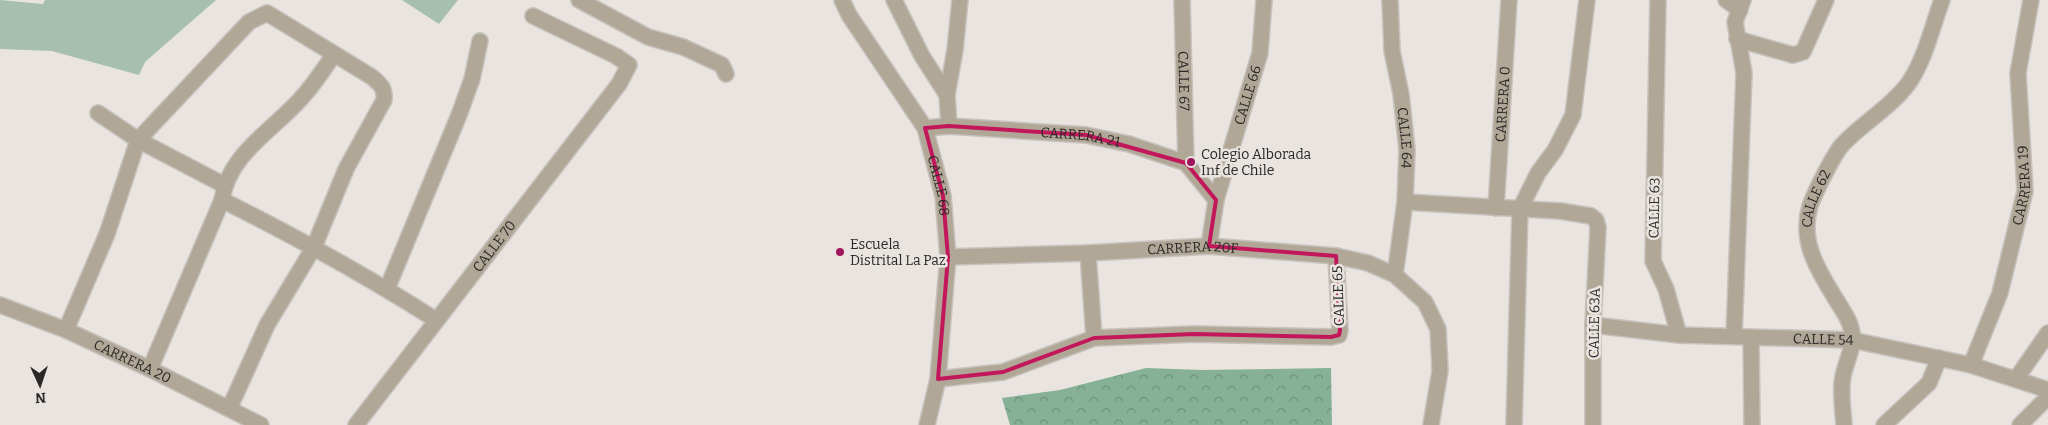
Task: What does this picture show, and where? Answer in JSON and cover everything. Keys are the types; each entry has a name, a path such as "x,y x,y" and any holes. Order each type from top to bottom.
{"street":[{"path":"579,0 648,36 683,47 722,65 726,74"},
{"name":"CALLE 68","path":"842,0 849,15 925,128 943,196 948,257 938,379 927,425"},
{"path":"894,0 922,56 947,96"},
{"path":"949,126 947,96 955,50 960,0"},
{"name":"CALLE 67","path":"1182,0 1186,163"},
{"name":"CALLE 66","path":"1208,246 1216,200 1260,53 1264,0"},
{"name":"CALLE 64","path":"1390,0 1392,51 1401,94 1407,150 1405,202 1395,275"},
{"name":"CARRERA 0","path":"1496,208 1508,0"},
{"path":"1514,425 1520,209 1538,173 1555,150 1573,115 1587,0"},
{"name":"CALLE 63","path":"1658,0 1653,261 1666,289 1679,335"},
{"path":"1726,0 1741,5 1735,22 1744,73 1734,336"},
{"path":"1737,39 1793,54 1803,52 1826,0"},
{"name":"CALLE 62","path":"1844,425 1842,382 1852,340 1852,329 1808,247 1807,226 1810,206 1836,152 1843,143 1877,116 1908,84 1918,66 1942,0"},
{"name":"CARRERA 19","path":"1971,366 2000,294 2024,191 2018,73 2031,0"},
{"path":"66,330 107,234 138,140 249,22 267,13 372,77 384,88 385,94 384,100 346,169 314,247 266,325 230,407"},
{"name":"CALLE 70","path":"356,425 619,84 629,65 616,56 533,16"},
{"path":"387,289 459,115 472,78 480,41"},
{"path":"150,369 223,192 246,152 304,96 334,54"},
{"path":"98,113 138,140 436,320"},
{"name":"CARRERA 21","path":"925,128 949,126 1086,136 1129,144 1186,163"},
{"path":"1186,163 1216,200"},
{"path":"1405,202 1520,209"},
{"name":"CALLE 63A","path":"1520,209 1560,211 1591,216 1596,220 1598,227 1593,325 1594,425"},
{"name":"CARRERA 20F","path":"948,257 1088,253 1208,246 1336,256 1368,263 1395,275 1425,302 1438,329 1440,371 1431,425"},
{"path":"938,379 1003,372 1094,338 1088,253"},
{"name":"CALLE 65","path":"1094,338 1194,334 1331,337 1339,335 1336,256"},
{"name":"CARRERA 20","path":"0,305 66,330 230,407 261,425"},
{"name":"CALLE 54","path":"1593,325 1679,335 1852,340 1971,366 2048,390"},
{"path":"2016,379 2048,334"},
{"path":"1751,338 1752,425"},
{"path":"1884,425 1929,383 1939,358"},
{"path":"2020,425 2048,397"}],"highlighted area":[{"path":"949,126 1086,135 1186,163 1216,200 1209,246 1336,256 1340,330 1339,335 1331,337 1194,334 1094,338 1003,372 938,379 948,257 943,196 925,128"}],"green space":[{"path":"0,0 43,4 45,0 216,0 145,62 139,75 52,51 0,49"},
{"path":"402,0 458,0 439,24"},
{"path":"1146,368 1202,370 1331,368 1332,425 1010,425 1002,398 1060,390"}],"place":[{"name":"Colegio Alborada Inf de Chile","path":"1191,162"},
{"name":"Escuela Distrital La Paz","path":"840,252"}]}
